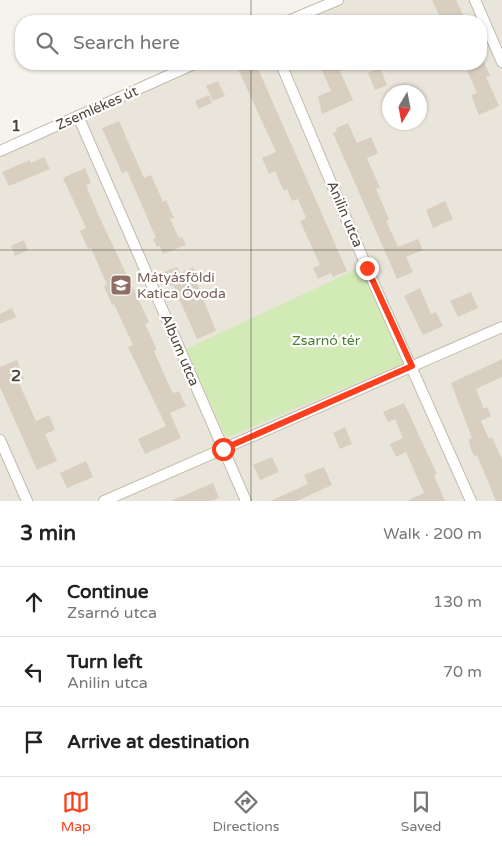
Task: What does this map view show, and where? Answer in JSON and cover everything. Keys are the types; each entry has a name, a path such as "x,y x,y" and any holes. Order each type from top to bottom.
{"street":[{"path":"302,15 338,0"},
{"path":"475,0 482,15"},
{"path":"487,28 502,62"},
{"name":"Zsemlékes út","path":"0,151 181,70"},
{"name":"Anilin utca","path":"284,70 367,268 471,501"},
{"name":"Album utca","path":"78,116 246,501"},
{"path":"104,501 502,327"},
{"path":"0,440 27,501"}],"shaded area":[{"path":"324,0 502,0 502,501 0,501 0,148 171,70 487,70 487,15 290,15"}],"green space":[{"name":"Zsarnó tér","path":"361,267 404,363 226,438 186,349"}],"building":[{"path":"432,0 456,0 463,15 439,15"},
{"path":"487,69 490,76 486,77 499,106 479,115 471,95 477,93 467,70"},
{"path":"238,70 259,70 347,271 333,277 331,273 318,279 313,268 320,265 300,221 306,218 298,199 292,201 287,189 284,191 275,171 269,174 262,158 276,152"},
{"path":"322,70 342,70 340,71 353,100 322,114 318,96 331,91"},
{"path":"381,70 387,85 382,85 382,87 375,90 368,73"},
{"path":"218,81 225,96 213,101 206,86"},
{"path":"209,95 212,103 198,109 195,101"},
{"path":"119,121 144,178 151,175 163,202 166,200 174,218 170,219 179,238 182,237 186,245 163,254 160,246 157,247 153,239 156,238 127,171 122,173 102,128"},
{"path":"348,123 357,143 371,137 378,153 367,158 380,188 376,189 389,219 386,221 398,247 418,239 423,250 406,257 413,272 397,279 333,133 337,131 336,128"},
{"path":"44,157 50,169 9,186 2,172 30,160 31,163"},
{"path":"85,168 91,183 86,185 97,212 149,322 145,324 157,350 154,351 171,390 174,393 179,391 186,406 170,413 181,438 145,454 138,439 166,426 128,347 133,345 114,304 112,305 104,286 107,285 91,248 88,249 80,231 86,228 63,178"},
{"path":"445,201 453,219 433,228 426,210"},
{"path":"24,240 28,250 15,256 11,246"},
{"path":"177,267 180,273 193,267 197,275 194,276 216,331 197,339 173,285 170,286 164,272"},
{"path":"420,288 431,314 436,312 443,326 423,335 404,296"},
{"path":"471,292 478,308 458,317 450,301"},
{"path":"12,308 16,317 0,324 0,314"},
{"path":"502,359 502,377 476,389 484,409 487,407 491,416 481,421 489,439 492,437 502,459 502,501 496,501 477,455 474,456 470,447 469,439 472,438 451,383"},
{"path":"17,360 24,379 18,381 36,421 49,415 55,430 45,434 57,461 37,470 0,387 0,367"},
{"path":"404,403 437,474 434,476 445,501 407,501 424,493 406,452 396,457 390,444 403,438 395,419 388,422 383,412"},
{"path":"345,427 352,444 340,449 333,433"},
{"path":"272,457 279,472 260,480 253,465"},
{"path":"86,461 93,477 67,488 60,473"},
{"path":"324,467 332,485 297,501 270,501 308,484 304,475"},
{"path":"213,483 219,498 211,501 171,501"}],"place":[{"name":"Mátyásföldi Katica Óvoda","path":"121,285"}],"route":[{"path":"223,449 412,366 367,268"}]}
